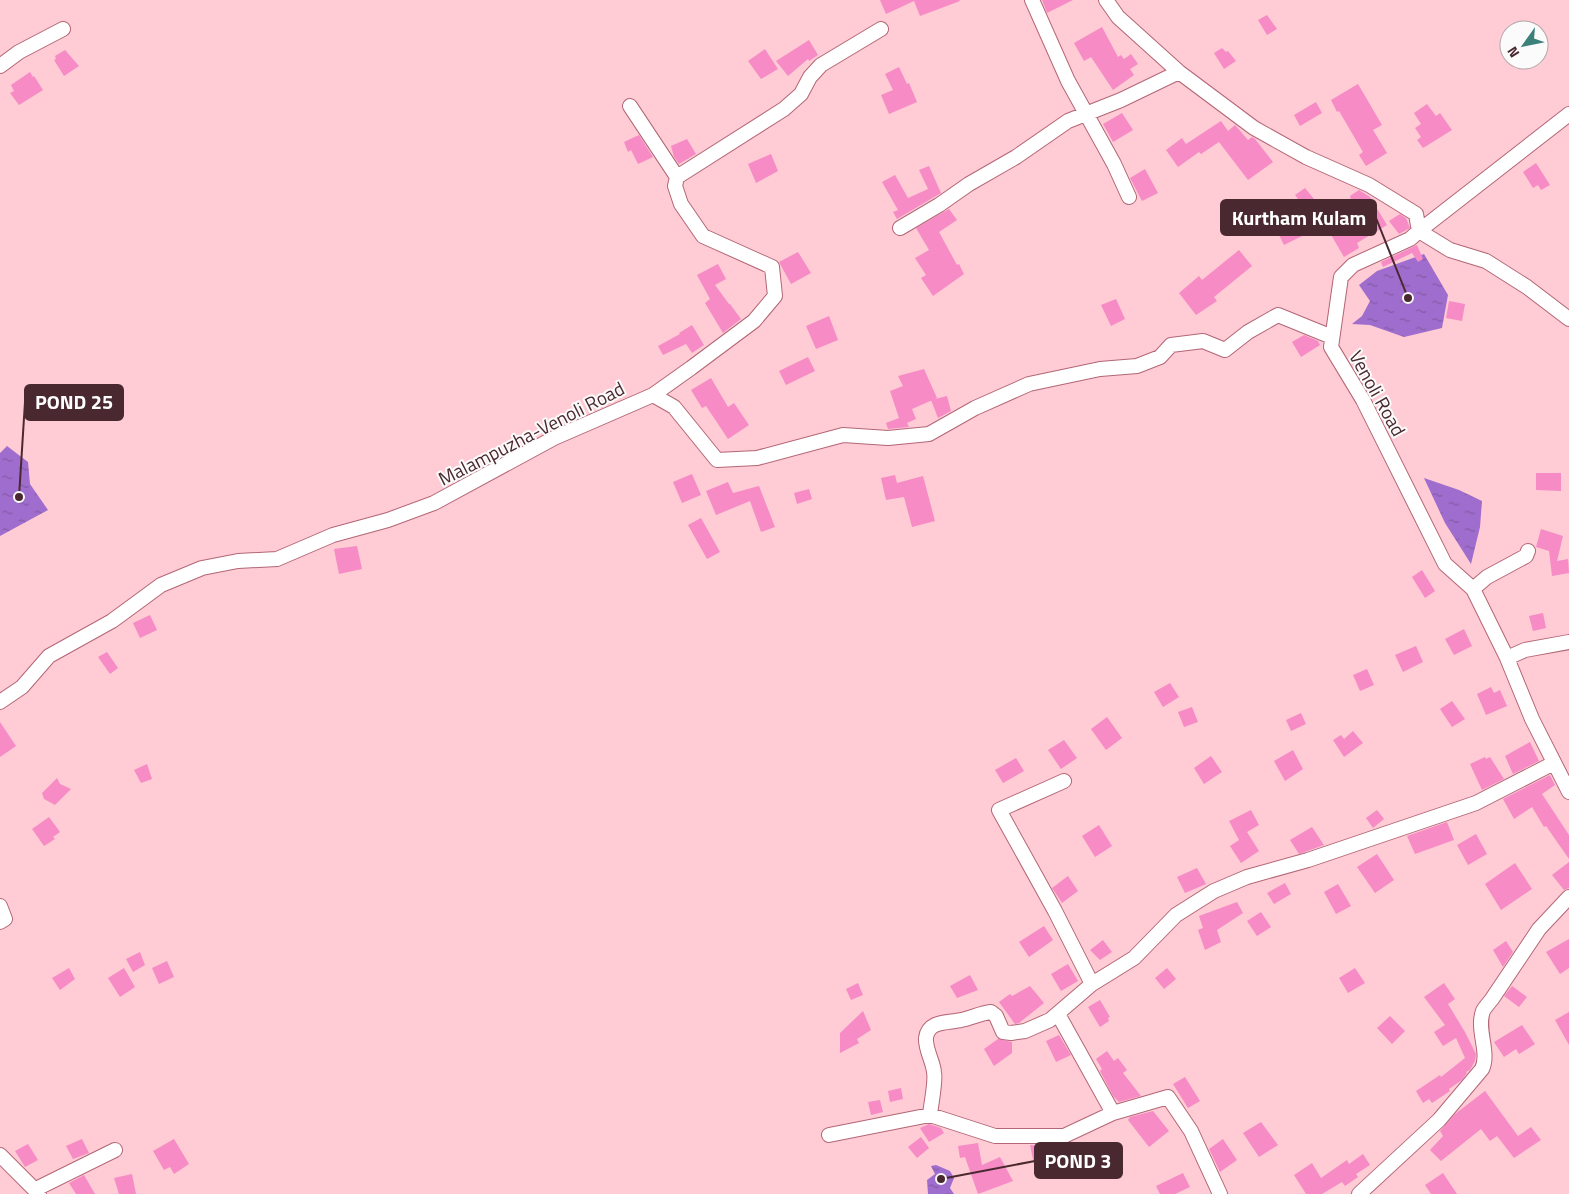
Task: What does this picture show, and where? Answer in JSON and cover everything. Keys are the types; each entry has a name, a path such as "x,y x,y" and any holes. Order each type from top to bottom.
{"street":[{"path":"1032,0 1068,81 1114,164 1129,197"},
{"path":"1106,0 1118,16 1179,72 1254,128 1306,157 1369,185 1416,214 1419,231 1450,250 1486,261 1527,287 1569,319"},
{"path":"0,66 19,52 63,29"},
{"path":"653,395 754,321 776,296 772,267 703,236 681,204 675,186 677,177 784,109 801,94 810,78 821,65 881,30"},
{"path":"900,228 939,205 969,184 1016,157 1068,121 1121,100 1179,72"},
{"path":"630,106 677,177"},
{"name":"Venoli Road","path":"1569,114 1410,239 1353,265 1341,277 1331,347 1363,400 1446,564 1473,589 1507,658 1532,719 1569,792"},
{"name":"Malampuzha-Venoli Road","path":"0,702 22,687 49,656 112,621 161,584 202,568 238,561 278,559 333,535 388,520 434,503 554,438 653,395 674,407 717,460 757,458 843,435 888,438 929,434 975,408 1029,384 1100,369 1137,366 1160,356 1171,345 1203,341 1226,350 1248,332 1278,316 1332,337"},
{"path":"1473,589 1487,576 1526,556 1528,551"},
{"path":"1507,658 1525,650 1569,642"},
{"path":"930,1115 935,1074 926,1044 926,1035 934,1026 991,1012 996,1016 1003,1032 1025,1031 1058,1014 1092,984 1134,958 1176,915 1214,891 1247,877 1308,860 1476,803 1554,763"},
{"path":"1064,782 999,810 1055,911 1092,984"},
{"path":"1361,1193 1439,1120 1482,1069 1485,1062 1480,1020 1484,1009 1539,929 1569,898"},
{"path":"0,906 5,919 0,922"},
{"path":"1058,1014 1113,1113"},
{"path":"829,1135 930,1115 995,1136 1064,1136 1113,1113 1168,1097 1190,1131 1214,1191"},
{"path":"0,1155 37,1192 115,1150"}],"water":[{"path":"1424,254 1448,295 1442,328 1404,337 1370,325 1352,324 1362,316 1370,301 1359,285 1377,271"},
{"path":"7,446 28,462 30,484 48,510 0,536 0,453"},
{"path":"1424,478 1459,490 1482,501 1480,527 1471,564 1445,523"},
{"path":"936,1165 950,1171 954,1178 950,1188 954,1194 928,1194 927,1180 935,1174 931,1166"}],"building":[{"path":"880,0 960,1 920,16 914,1 886,14"},
{"path":"1042,0 1073,0 1047,13"},
{"path":"1267,15 1277,29 1267,35 1258,20"},
{"path":"1102,27 1118,57 1121,55 1124,59 1131,54 1138,64 1130,69 1134,75 1113,90 1091,57 1084,61 1074,43"},
{"path":"809,40 818,55 809,61 808,59 788,76 776,61"},
{"path":"1222,48 1226,52 1228,51 1236,61 1224,69 1214,53"},
{"path":"765,49 778,69 761,79 748,61"},
{"path":"65,50 79,66 64,76 54,60 56,59 55,56"},
{"path":"899,67 907,84 909,83 917,102 889,114 881,95 893,90 885,74"},
{"path":"30,72 43,90 19,105 10,93 14,91 11,85"},
{"path":"1358,84 1382,125 1373,130 1387,153 1366,166 1359,155 1363,152 1331,100"},
{"path":"1316,102 1322,113 1300,126 1294,115"},
{"path":"1427,104 1436,116 1440,113 1452,130 1423,148 1417,140 1421,137 1415,128 1421,124 1414,113"},
{"path":"1122,113 1133,130 1113,142 1103,124"},
{"path":"1221,121 1228,131 1235,125 1248,140 1252,137 1255,139 1273,162 1248,180 1219,142 1201,154 1199,152 1178,167 1166,150 1182,138 1186,144"},
{"path":"639,135 653,157 638,164 631,150 628,152 624,142"},
{"path":"687,139 696,154 679,164 674,157 671,146"},
{"path":"771,154 778,171 756,183 748,164"},
{"path":"1536,163 1550,185 1541,190 1538,185 1533,188 1523,172"},
{"path":"929,166 941,193 897,219 893,212 898,210 882,182 895,175 908,198 928,189 919,170"},
{"path":"1145,169 1158,193 1142,201 1130,178"},
{"path":"1305,188 1314,199 1304,207 1295,195"},
{"path":"1359,190 1370,197 1387,225 1357,243 1359,248 1344,257 1323,221 1352,204 1350,196"},
{"path":"949,209 957,220 939,232 964,274 933,296 921,278 926,275 915,258 929,250 916,228"},
{"path":"1295,212 1306,234 1284,245 1273,223"},
{"path":"1400,214 1406,218 1410,228 1399,234 1389,221"},
{"path":"1417,245 1423,259 1418,262 1412,253 1383,267 1381,262"},
{"path":"1239,250 1252,266 1214,297 1217,301 1196,315 1179,293 1199,276 1202,280"},
{"path":"798,252 811,273 791,284 779,262"},
{"path":"718,264 726,279 715,285 741,319 723,333 705,303 710,299 697,275"},
{"path":"1116,299 1125,319 1111,326 1101,305"},
{"path":"1449,301 1465,304 1462,321 1446,318"},
{"path":"829,316 838,340 816,349 806,326"},
{"path":"692,325 704,345 692,353 686,344 663,355 658,346"},
{"path":"1304,335 1318,341 1320,345 1301,357 1292,342"},
{"path":"808,357 815,371 786,385 779,371"},
{"path":"924,369 937,398 912,409 916,419 907,423 909,427 888,429 886,423 899,418 890,391 903,386 898,376"},
{"path":"711,378 728,407 734,403 749,425 728,439 706,406 702,408 691,390"},
{"path":"947,396 951,411 938,418 931,400"},
{"path":"1536,473 1561,473 1561,491 1536,490"},
{"path":"692,474 701,495 682,503 673,482"},
{"path":"895,475 897,483 923,476 935,521 912,527 904,497 886,500 881,478"},
{"path":"728,482 733,493 759,486 775,527 761,532 750,501 716,515 706,491"},
{"path":"809,489 812,499 797,504 794,493"},
{"path":"701,518 720,552 707,559 688,525"},
{"path":"1541,529 1563,536 1557,561 1568,559 1569,573 1552,576 1549,551 1536,547"},
{"path":"357,546 362,569 339,574 334,549"},
{"path":"1422,570 1435,591 1425,598 1412,577"},
{"path":"1543,613 1546,628 1533,631 1529,616"},
{"path":"150,615 157,630 140,638 133,623"},
{"path":"1464,629 1472,646 1454,655 1445,639"},
{"path":"1416,646 1423,662 1403,672 1395,655"},
{"path":"107,652 118,668 110,674 98,657"},
{"path":"1367,669 1374,685 1360,691 1353,675"},
{"path":"1170,683 1179,697 1163,707 1154,692"},
{"path":"1491,687 1494,693 1500,690 1507,706 1486,715 1477,694"},
{"path":"1452,701 1465,719 1452,727 1440,709"},
{"path":"1192,707 1198,722 1184,727 1178,712"},
{"path":"1301,713 1306,724 1291,731 1286,720"},
{"path":"1107,717 1122,738 1106,750 1091,729"},
{"path":"0,722 16,746 0,757"},
{"path":"1353,731 1363,743 1344,757 1333,740 1341,735 1344,739"},
{"path":"1064,740 1077,758 1061,769 1048,750"},
{"path":"1530,742 1539,761 1513,774 1505,756"},
{"path":"1293,750 1303,769 1285,781 1274,761"},
{"path":"1211,756 1222,772 1204,784 1194,768"},
{"path":"1485,757 1486,759 1490,757 1504,779 1482,790 1470,764"},
{"path":"1016,758 1024,771 1003,783 995,770"},
{"path":"147,764 152,779 141,783 134,770"},
{"path":"1550,775 1555,785 1542,794 1569,835 1569,859 1546,826 1544,827 1532,807 1514,819 1503,799"},
{"path":"57,778 60,784 71,789 55,805 44,799 42,793"},
{"path":"1251,810 1259,825 1247,832 1259,851 1241,863 1230,846 1239,840 1229,821"},
{"path":"1377,810 1384,819 1373,828 1366,818"},
{"path":"49,817 60,832 53,837 55,839 44,846 32,829"},
{"path":"1447,822 1454,840 1415,854 1407,836"},
{"path":"1099,825 1112,846 1095,857 1082,836"},
{"path":"1312,827 1324,845 1299,854 1290,840"},
{"path":"1476,834 1487,854 1468,865 1457,845"},
{"path":"1377,854 1394,880 1375,893 1357,867"},
{"path":"1569,862 1569,888 1564,890 1552,875"},
{"path":"1515,863 1532,889 1501,910 1485,884"},
{"path":"1197,868 1206,884 1185,893 1177,877"},
{"path":"1068,876 1078,891 1062,903 1052,888"},
{"path":"1285,883 1291,894 1274,904 1267,893"},
{"path":"1338,884 1351,906 1336,914 1324,892"},
{"path":"1237,902 1243,913 1217,930 1221,942 1205,950 1198,930 1203,928 1199,916"},
{"path":"1261,912 1271,927 1257,936 1247,921"},
{"path":"1044,926 1053,940 1029,957 1019,942"},
{"path":"1569,939 1569,968 1560,974 1546,952"},
{"path":"1103,940 1112,952 1100,960 1090,950"},
{"path":"1506,941 1513,952 1503,967 1493,950"},
{"path":"140,952 145,965 133,972 126,959"},
{"path":"167,961 174,977 159,984 152,968"},
{"path":"1068,964 1078,981 1061,991 1051,974"},
{"path":"69,968 75,979 60,990 52,978"},
{"path":"124,968 135,987 120,997 108,978"},
{"path":"1167,968 1176,979 1164,989 1155,978"},
{"path":"1355,968 1365,983 1348,993 1339,978"},
{"path":"970,975 978,990 957,998 950,986"},
{"path":"858,983 863,995 851,1000 846,989"},
{"path":"1444,983 1455,999 1448,1004 1476,1054 1475,1061 1462,1080 1449,1089 1450,1091 1432,1103 1429,1099 1423,1103 1416,1091 1440,1075 1441,1077 1465,1058 1456,1038 1443,1046 1434,1032 1445,1025 1424,997"},
{"path":"1030,986 1044,1003 1019,1023 1015,1024 999,1002 1010,994 1012,996"},
{"path":"1512,986 1527,997 1519,1007 1504,996"},
{"path":"1100,1000 1110,1017 1108,1018 1109,1021 1100,1027 1088,1007"},
{"path":"863,1011 871,1030 857,1039 859,1043 840,1053 840,1033"},
{"path":"1569,1012 1569,1045 1555,1020"},
{"path":"1390,1016 1405,1031 1392,1044 1377,1028"},
{"path":"1522,1025 1535,1044 1519,1054 1516,1049 1504,1057 1494,1042"},
{"path":"1059,1035 1071,1055 1056,1062 1046,1041"},
{"path":"998,1039 1012,1042 1012,1053 994,1066 984,1049"},
{"path":"1107,1051 1114,1061 1118,1058 1127,1070 1123,1073 1141,1096 1119,1102 1113,1096 1096,1059"},
{"path":"1185,1077 1200,1101 1188,1108 1173,1084"},
{"path":"901,1088 903,1099 890,1102 888,1091"},
{"path":"1485,1091 1518,1136 1531,1127 1541,1140 1514,1158 1497,1136 1490,1141 1481,1129 1441,1161 1430,1150 1443,1136 1440,1131 1455,1114"},
{"path":"880,1100 883,1112 871,1115 868,1102"},
{"path":"1153,1111 1169,1131 1149,1147 1128,1120 1130,1117"},
{"path":"1261,1122 1278,1145 1259,1157 1243,1133"},
{"path":"929,1124 941,1128 944,1133 929,1142 920,1128"},
{"path":"921,1137 929,1148 917,1158 908,1147"},
{"path":"82,1139 89,1153 73,1159 66,1146"},
{"path":"174,1139 189,1164 174,1174 170,1167 164,1170 153,1151"},
{"path":"1223,1139 1237,1160 1220,1172 1209,1149"},
{"path":"978,1143 982,1165 1000,1157 1013,1181 978,1194 965,1157 960,1158 958,1146"},
{"path":"28,1144 38,1160 25,1167 15,1151"},
{"path":"1030,1145 1060,1148 1062,1169 1036,1174"},
{"path":"1363,1154 1370,1165 1356,1174 1358,1177 1345,1186 1342,1182 1322,1194 1306,1194 1294,1175 1312,1163 1321,1178 1347,1160 1349,1164"},
{"path":"1183,1173 1190,1187 1175,1194 1160,1194 1156,1186"},
{"path":"1443,1173 1457,1194 1431,1194 1425,1185"},
{"path":"132,1174 136,1194 119,1194 114,1178"},
{"path":"84,1175 95,1194 76,1194 69,1183"}],"place":[{"name":"Kurtham Kulam","path":"1408,298"},
{"name":"POND 25","path":"19,497"},
{"name":"POND 3","path":"941,1179"}]}
